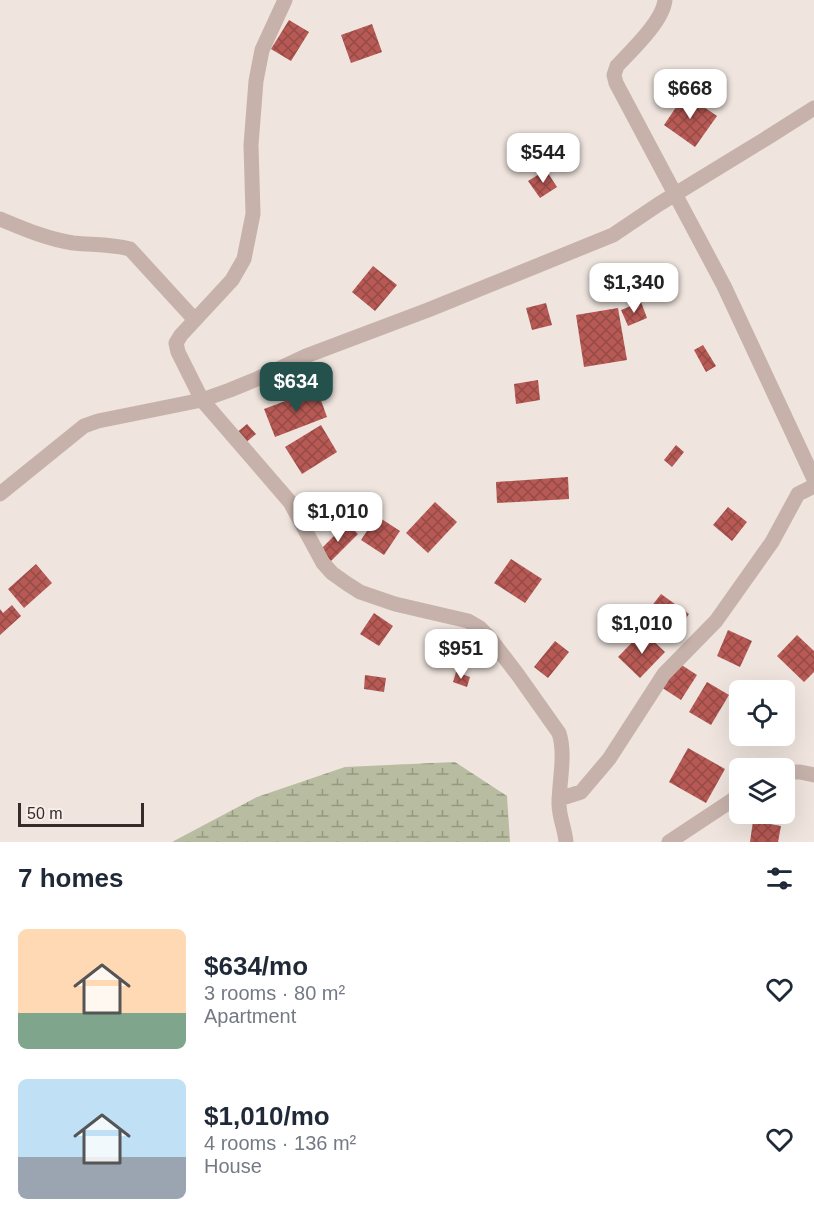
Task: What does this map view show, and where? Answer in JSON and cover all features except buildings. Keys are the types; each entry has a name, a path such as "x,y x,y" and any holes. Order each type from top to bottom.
{"street":[{"path":"285,0 262,50 256,81 251,145 253,214 244,259 232,280 176,342 178,352 202,400 290,502 323,563 332,573 360,591 395,604 468,621 489,637 519,675 559,733 562,744 559,807 566,842"},
{"path":"665,0 663,11 656,22 617,66 614,75 616,83 724,286 814,479"},
{"path":"0,494 84,426 98,421 202,400 257,379 306,356 428,310 613,235 814,108"},
{"path":"0,219 49,238 130,249 195,320"},
{"path":"559,799 581,792 609,759 664,674 716,621 772,542 798,494 814,486"},
{"path":"795,771 814,775"},
{"path":"669,842 729,802"}],"green space":[{"path":"455,762 507,796 510,842 172,842 257,797 345,767"}]}
